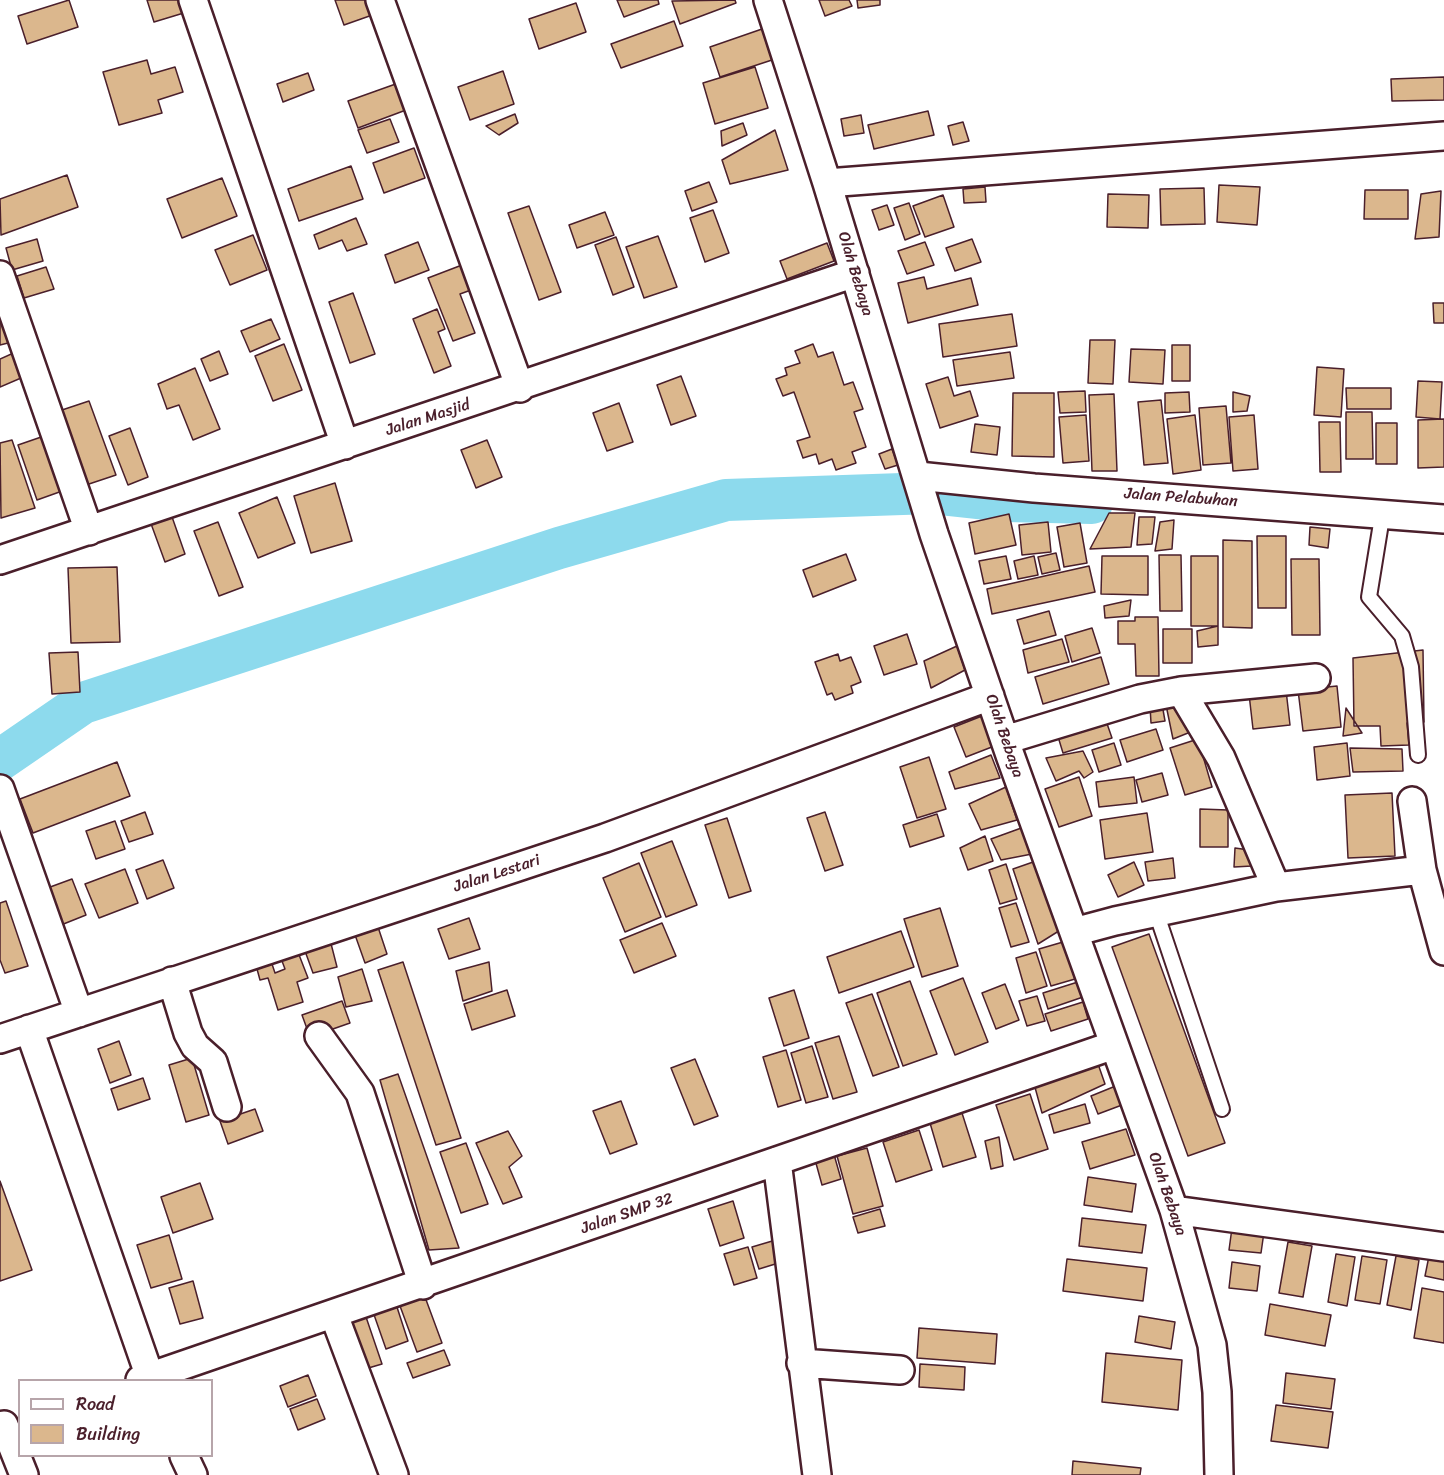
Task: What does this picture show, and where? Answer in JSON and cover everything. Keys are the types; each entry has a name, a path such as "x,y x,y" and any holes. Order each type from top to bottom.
{"street":[{"path":"193,0 345,445"},
{"path":"380,0 520,388"},
{"name":"Olah Bebaya","path":"768,0 855,273 934,534 1005,740 1174,1210 1212,1346 1217,1392 1219,1475"},
{"path":"827,183 1444,136"},
{"name":"Jalan Masjid","path":"0,560 520,388 855,273"},
{"path":"0,275 89,531"},
{"name":"Jalan Pelabuhan","path":"919,482 1188,498 1381,520 1444,519"},
{"path":"1005,740 1140,699 1181,691 1316,678"},
{"path":"1181,691 1221,758 1276,887"},
{"name":"Jalan Lestari","path":"0,1039 605,838 990,696"},
{"path":"0,789 79,1013"},
{"path":"1412,801 1422,870 1444,951"},
{"path":"1074,932 1276,887 1422,870"},
{"path":"172,981 188,1033 195,1047 213,1062 227,1107"},
{"path":"29,1029 147,1379"},
{"path":"319,1036 360,1094 423,1285"},
{"name":"Jalan SMP 32","path":"147,1379 1114,1045"},
{"path":"777,1161 817,1475"},
{"path":"1174,1210 1444,1247"},
{"path":"334,1315 394,1475"},
{"path":"801,1363 900,1370"},
{"path":"8,1424 18,1456"},
{"path":"18,1457 24,1475"},
{"path":"185,1457 193,1475"}],"lane":[{"path":"1381,520 1369,597 1402,636 1411,667 1418,755"},
{"path":"1156,912 1222,1109"}],"building":[{"path":"69,0 78,27 27,44 18,16"},
{"path":"147,0 183,0 187,12 154,22"},
{"path":"335,0 374,0 378,13 344,25"},
{"path":"617,0 658,0 659,4 624,17"},
{"path":"735,0 736,3 680,24 672,1"},
{"path":"819,0 849,0 852,6 825,16"},
{"path":"857,0 880,0 880,5 858,8"},
{"path":"576,3 586,32 539,49 529,19"},
{"path":"674,21 683,46 621,68 611,44"},
{"path":"762,29 772,60 720,77 710,47"},
{"path":"147,60 151,74 175,67 183,92 158,100 162,113 119,125 103,72"},
{"path":"755,67 768,108 715,124 703,83"},
{"path":"503,71 514,104 470,120 458,87"},
{"path":"308,73 314,90 283,102 277,84"},
{"path":"1444,77 1444,100 1392,101 1391,79"},
{"path":"404,81 414,107 358,128 348,101"},
{"path":"928,111 934,135 874,149 868,125"},
{"path":"515,114 518,123 499,135 486,126"},
{"path":"861,115 864,133 844,136 841,119"},
{"path":"390,119 399,142 367,153 358,130"},
{"path":"963,122 969,141 953,145 948,126"},
{"path":"743,123 747,135 722,146 721,131"},
{"path":"775,130 788,170 730,184 722,160"},
{"path":"414,148 425,178 384,193 373,163"},
{"path":"351,166 363,199 299,221 288,189"},
{"path":"67,175 78,207 1,235 0,199"},
{"path":"222,178 237,216 182,238 167,199"},
{"path":"709,182 717,202 692,211 685,191"},
{"path":"1219,185 1260,187 1257,225 1217,222"},
{"path":"985,187 986,202 964,203 963,189"},
{"path":"1204,188 1205,224 1161,225 1160,189"},
{"path":"1365,190 1408,190 1408,219 1364,219"},
{"path":"1441,191 1439,237 1415,239 1421,194"},
{"path":"1108,194 1149,195 1148,228 1107,227"},
{"path":"943,195 954,227 925,237 913,206"},
{"path":"909,203 920,234 905,240 894,208"},
{"path":"887,205 894,225 879,230 872,210"},
{"path":"529,206 561,292 539,300 508,213"},
{"path":"713,210 729,253 705,262 690,218"},
{"path":"605,212 614,235 577,248 569,225"},
{"path":"356,218 367,244 347,251 342,240 319,249 314,235"},
{"path":"253,235 267,270 230,285 215,250"},
{"path":"658,236 677,287 644,298 626,247"},
{"path":"616,237 634,287 613,295 595,245"},
{"path":"37,239 43,261 12,270 6,248"},
{"path":"972,239 981,262 955,271 946,248"},
{"path":"418,242 429,270 395,283 385,255"},
{"path":"925,242 934,265 907,274 898,251"},
{"path":"827,243 834,261 787,279 780,261"},
{"path":"462,265 471,290 460,294 475,333 453,341 428,278"},
{"path":"46,267 54,289 24,298 17,276"},
{"path":"924,277 927,289 971,278 978,305 908,323 898,283"},
{"path":"353,293 375,354 350,363 329,302"},
{"path":"1433,303 1444,303 1444,323 1434,323"},
{"path":"437,309 445,329 438,332 451,366 434,373 413,319"},
{"path":"1012,314 1017,346 943,357 939,324"},
{"path":"10,316 16,341 0,345 0,319"},
{"path":"271,319 280,339 250,352 241,331"},
{"path":"1090,340 1115,340 1113,384 1088,383"},
{"path":"284,344 302,390 273,401 255,356"},
{"path":"813,344 818,357 833,352 844,385 853,382 863,409 854,412 866,447 852,452 856,463 836,470 832,459 819,464 816,454 803,458 797,441 810,437 794,392 783,396 776,379 787,375 785,368 800,363 795,351"},
{"path":"1172,345 1190,345 1190,381 1172,381"},
{"path":"1131,349 1165,350 1163,384 1129,382"},
{"path":"18,351 28,375 0,387 0,359"},
{"path":"219,351 228,374 210,381 201,359"},
{"path":"1010,352 1014,378 957,386 953,360"},
{"path":"1317,367 1344,369 1341,417 1314,415"},
{"path":"195,368 220,429 193,440 179,405 167,409 158,384"},
{"path":"681,376 696,416 671,425 657,385"},
{"path":"948,377 954,396 970,391 978,416 940,428 926,384"},
{"path":"1418,381 1442,382 1440,419 1416,417"},
{"path":"1346,388 1391,388 1391,409 1347,409"},
{"path":"1085,391 1086,412 1060,413 1058,392"},
{"path":"1189,392 1190,412 1165,413 1165,393"},
{"path":"1233,392 1250,396 1247,411 1233,412"},
{"path":"1013,393 1054,393 1054,457 1012,456"},
{"path":"1114,394 1117,471 1092,471 1089,395"},
{"path":"1161,400 1168,463 1144,465 1138,402"},
{"path":"89,401 116,475 86,485 59,411"},
{"path":"619,403 633,442 607,451 593,413"},
{"path":"1226,406 1231,463 1203,465 1199,408"},
{"path":"1346,412 1372,412 1373,459 1346,459"},
{"path":"1086,415 1089,461 1063,463 1059,417"},
{"path":"1195,415 1201,470 1173,474 1167,419"},
{"path":"1254,415 1258,469 1233,471 1229,417"},
{"path":"1444,419 1444,467 1418,468 1418,420"},
{"path":"1319,422 1340,422 1341,472 1320,472"},
{"path":"1376,423 1397,423 1397,464 1376,464"},
{"path":"975,424 1000,427 997,455 971,452"},
{"path":"130,428 148,477 128,485 109,436"},
{"path":"47,435 65,490 37,500 18,445"},
{"path":"12,440 35,508 1,518 0,443"},
{"path":"487,440 502,477 476,488 461,450"},
{"path":"892,449 898,465 885,469 879,454"},
{"path":"335,483 352,541 311,553 294,496"},
{"path":"277,497 295,543 258,558 239,513"},
{"path":"1109,513 1135,513 1131,547 1090,549"},
{"path":"171,514 185,554 165,562 150,521"},
{"path":"1009,514 1016,545 975,554 969,523"},
{"path":"1139,517 1155,517 1152,544 1137,545"},
{"path":"1174,520 1172,549 1155,551 1160,522"},
{"path":"218,522 243,587 219,596 194,531"},
{"path":"1048,522 1051,552 1022,555 1019,525"},
{"path":"1080,523 1087,563 1064,567 1057,527"},
{"path":"1310,527 1330,529 1328,548 1309,545"},
{"path":"1257,536 1286,536 1286,608 1258,608"},
{"path":"1223,540 1252,541 1252,628 1223,627"},
{"path":"1056,553 1060,570 1042,574 1038,557"},
{"path":"846,554 856,580 813,597 803,570"},
{"path":"1159,555 1181,555 1182,611 1160,611"},
{"path":"1006,556 1011,579 984,584 979,561"},
{"path":"1034,556 1038,575 1018,579 1014,561"},
{"path":"1102,556 1148,556 1148,595 1101,594"},
{"path":"1191,556 1218,556 1218,626 1191,626"},
{"path":"1291,559 1319,559 1320,635 1292,635"},
{"path":"1089,566 1095,592 992,614 987,589"},
{"path":"117,567 120,642 71,643 68,568"},
{"path":"1131,600 1129,616 1105,618 1104,606"},
{"path":"1049,611 1056,635 1024,644 1017,620"},
{"path":"1135,617 1158,617 1159,676 1136,676 1135,644 1118,644 1118,621 1135,621"},
{"path":"1218,626 1218,645 1198,647 1197,631"},
{"path":"1092,628 1100,653 1072,662 1065,636"},
{"path":"1163,629 1192,629 1192,663 1163,663"},
{"path":"907,634 917,664 884,675 874,646"},
{"path":"1062,639 1069,662 1028,673 1023,650"},
{"path":"957,646 965,670 931,688 924,661"},
{"path":"1423,650 1424,722 1407,723 1409,745 1381,746 1380,726 1354,726 1353,658"},
{"path":"78,652 80,692 52,694 49,653"},
{"path":"838,654 840,661 851,657 861,682 851,686 853,693 835,700 832,693 827,695 815,662"},
{"path":"1101,657 1109,684 1043,704 1035,677"},
{"path":"1337,686 1341,727 1303,731 1298,690"},
{"path":"1286,690 1290,725 1253,729 1249,694"},
{"path":"1180,698 1193,731 1173,739 1166,705"},
{"path":"1162,704 1165,721 1151,723 1150,706"},
{"path":"1346,708 1362,733 1343,736"},
{"path":"1104,715 1112,738 1063,753 1056,730"},
{"path":"982,716 997,745 966,757 954,727"},
{"path":"1156,729 1163,750 1127,762 1120,740"},
{"path":"1198,739 1212,787 1185,795 1170,748"},
{"path":"1114,743 1121,765 1099,772 1092,750"},
{"path":"1347,743 1350,776 1317,780 1314,747"},
{"path":"1350,748 1402,749 1403,771 1353,772"},
{"path":"1083,751 1093,772 1084,778 1079,771 1056,781 1046,758"},
{"path":"991,755 1000,778 955,789 949,772"},
{"path":"929,757 946,809 917,818 900,767"},
{"path":"117,762 130,796 33,833 20,799"},
{"path":"1162,773 1168,795 1142,802 1136,780"},
{"path":"1079,777 1092,816 1059,827 1045,789"},
{"path":"1134,777 1137,803 1099,807 1096,782"},
{"path":"1006,787 1017,820 981,830 969,804"},
{"path":"1392,793 1395,856 1348,858 1345,795"},
{"path":"1200,809 1228,810 1228,847 1200,847"},
{"path":"145,812 153,834 129,842 121,821"},
{"path":"825,812 843,865 825,871 807,818"},
{"path":"1147,813 1153,852 1105,859 1100,820"},
{"path":"937,814 944,836 910,847 903,825"},
{"path":"727,818 751,891 729,898 705,825"},
{"path":"115,821 125,849 96,859 86,831"},
{"path":"1024,827 1032,854 1001,860 991,839"},
{"path":"985,836 993,861 968,870 960,848"},
{"path":"672,841 697,905 666,917 641,853"},
{"path":"1235,848 1249,850 1252,866 1234,867"},
{"path":"1173,858 1175,878 1148,881 1145,862"},
{"path":"163,860 174,888 147,899 136,870"},
{"path":"1036,861 1062,929 1038,944 1013,869"},
{"path":"1134,862 1144,885 1118,897 1108,875"},
{"path":"639,863 661,917 625,932 603,878"},
{"path":"1006,864 1017,899 1000,904 989,870"},
{"path":"125,869 138,903 99,918 85,884"},
{"path":"72,879 86,915 56,927 42,890"},
{"path":"6,901 28,966 5,973 0,960 0,903"},
{"path":"1016,903 1029,942 1011,947 999,908"},
{"path":"940,908 958,966 922,977 904,919"},
{"path":"469,918 480,949 449,959 438,929"},
{"path":"662,923 676,956 634,973 620,940"},
{"path":"377,924 387,954 365,963 354,932"},
{"path":"901,931 914,967 839,993 827,957"},
{"path":"328,932 337,967 313,973 301,940"},
{"path":"1149,934 1225,1143 1188,1156 1112,947"},
{"path":"1063,942 1075,979 1051,986 1039,949"},
{"path":"296,947 308,978 297,982 303,1002 278,1010 268,978 260,980 257,969 272,964 275,973 285,969 279,953"},
{"path":"1036,952 1047,986 1026,993 1016,958"},
{"path":"403,962 461,1138 436,1145 378,970"},
{"path":"489,962 492,991 463,1001 456,971"},
{"path":"362,969 372,1001 346,1007 338,977"},
{"path":"963,978 988,1042 955,1055 930,991"},
{"path":"910,981 937,1054 903,1066 877,993"},
{"path":"1081,981 1086,996 1048,1009 1043,993"},
{"path":"1005,984 1019,1020 996,1029 982,993"},
{"path":"507,990 515,1016 472,1030 464,1004"},
{"path":"794,990 809,1038 784,1046 769,998"},
{"path":"872,994 899,1067 873,1076 846,1003"},
{"path":"1037,996 1045,1021 1027,1026 1019,1001"},
{"path":"342,1001 350,1023 310,1037 302,1015"},
{"path":"1083,1002 1088,1019 1051,1031 1045,1014"},
{"path":"839,1036 857,1092 833,1099 815,1043"},
{"path":"119,1041 131,1075 110,1083 98,1049"},
{"path":"812,1046 828,1097 806,1103 791,1053"},
{"path":"786,1050 801,1100 778,1107 763,1057"},
{"path":"192,1058 209,1115 186,1122 169,1065"},
{"path":"695,1059 718,1116 694,1125 671,1068"},
{"path":"1097,1061 1105,1084 1042,1113 1033,1080"},
{"path":"398,1074 459,1248 429,1250 380,1080"},
{"path":"143,1078 150,1099 118,1110 111,1089"},
{"path":"1123,1083 1130,1102 1098,1114 1091,1096"},
{"path":"1030,1094 1048,1149 1014,1160 996,1105"},
{"path":"621,1101 637,1144 610,1154 593,1111"},
{"path":"1085,1104 1090,1123 1054,1133 1049,1115"},
{"path":"255,1109 263,1131 228,1144 220,1121"},
{"path":"962,1113 976,1157 943,1167 930,1123"},
{"path":"1126,1129 1135,1155 1090,1169 1082,1142"},
{"path":"919,1130 932,1170 896,1182 883,1142"},
{"path":"508,1131 522,1156 509,1167 522,1197 503,1204 476,1143"},
{"path":"999,1137 1003,1166 991,1169 985,1141"},
{"path":"466,1143 488,1204 461,1213 440,1152"},
{"path":"867,1148 883,1206 853,1214 837,1156"},
{"path":"833,1151 841,1179 822,1185 814,1156"},
{"path":"1088,1177 1136,1184 1132,1212 1084,1205"},
{"path":"0,1181 32,1270 0,1281"},
{"path":"200,1183 213,1219 173,1233 161,1197"},
{"path":"733,1201 744,1238 720,1246 708,1209"},
{"path":"880,1209 885,1226 858,1233 853,1217"},
{"path":"1082,1218 1146,1225 1142,1253 1079,1246"},
{"path":"1232,1228 1264,1232 1261,1253 1229,1250"},
{"path":"169,1235 182,1279 151,1288 137,1245"},
{"path":"779,1239 785,1261 759,1269 752,1247"},
{"path":"1288,1242 1312,1246 1303,1297 1279,1293"},
{"path":"748,1247 757,1278 734,1285 724,1254"},
{"path":"1336,1254 1355,1257 1347,1306 1328,1302"},
{"path":"1362,1256 1387,1260 1380,1304 1355,1300"},
{"path":"1396,1256 1419,1260 1411,1310 1387,1305"},
{"path":"1429,1256 1444,1259 1444,1280 1425,1276"},
{"path":"1067,1259 1147,1268 1143,1301 1063,1291"},
{"path":"1232,1262 1260,1266 1257,1291 1229,1288"},
{"path":"193,1281 203,1318 180,1324 169,1288"},
{"path":"1422,1288 1444,1292 1444,1343 1414,1338"},
{"path":"425,1297 442,1343 417,1352 400,1306"},
{"path":"395,1301 408,1341 386,1349 372,1309"},
{"path":"1270,1304 1331,1315 1325,1346 1265,1335"},
{"path":"365,1314 382,1364 365,1369 349,1320"},
{"path":"1139,1316 1175,1322 1171,1349 1135,1342"},
{"path":"919,1328 997,1334 995,1364 917,1358"},
{"path":"444,1350 450,1365 413,1378 407,1363"},
{"path":"1106,1353 1182,1360 1178,1410 1102,1402"},
{"path":"920,1364 965,1367 964,1390 919,1387"},
{"path":"1286,1373 1335,1379 1331,1409 1283,1403"},
{"path":"308,1375 316,1396 288,1407 280,1386"},
{"path":"317,1399 325,1419 298,1430 290,1409"},
{"path":"1276,1405 1333,1412 1328,1448 1271,1441"},
{"path":"1073,1461 1141,1468 1140,1475 1072,1475"}],"waterway":[{"path":"0,760 83,703 559,548 726,500 932,493 1006,501 1092,503"}]}
